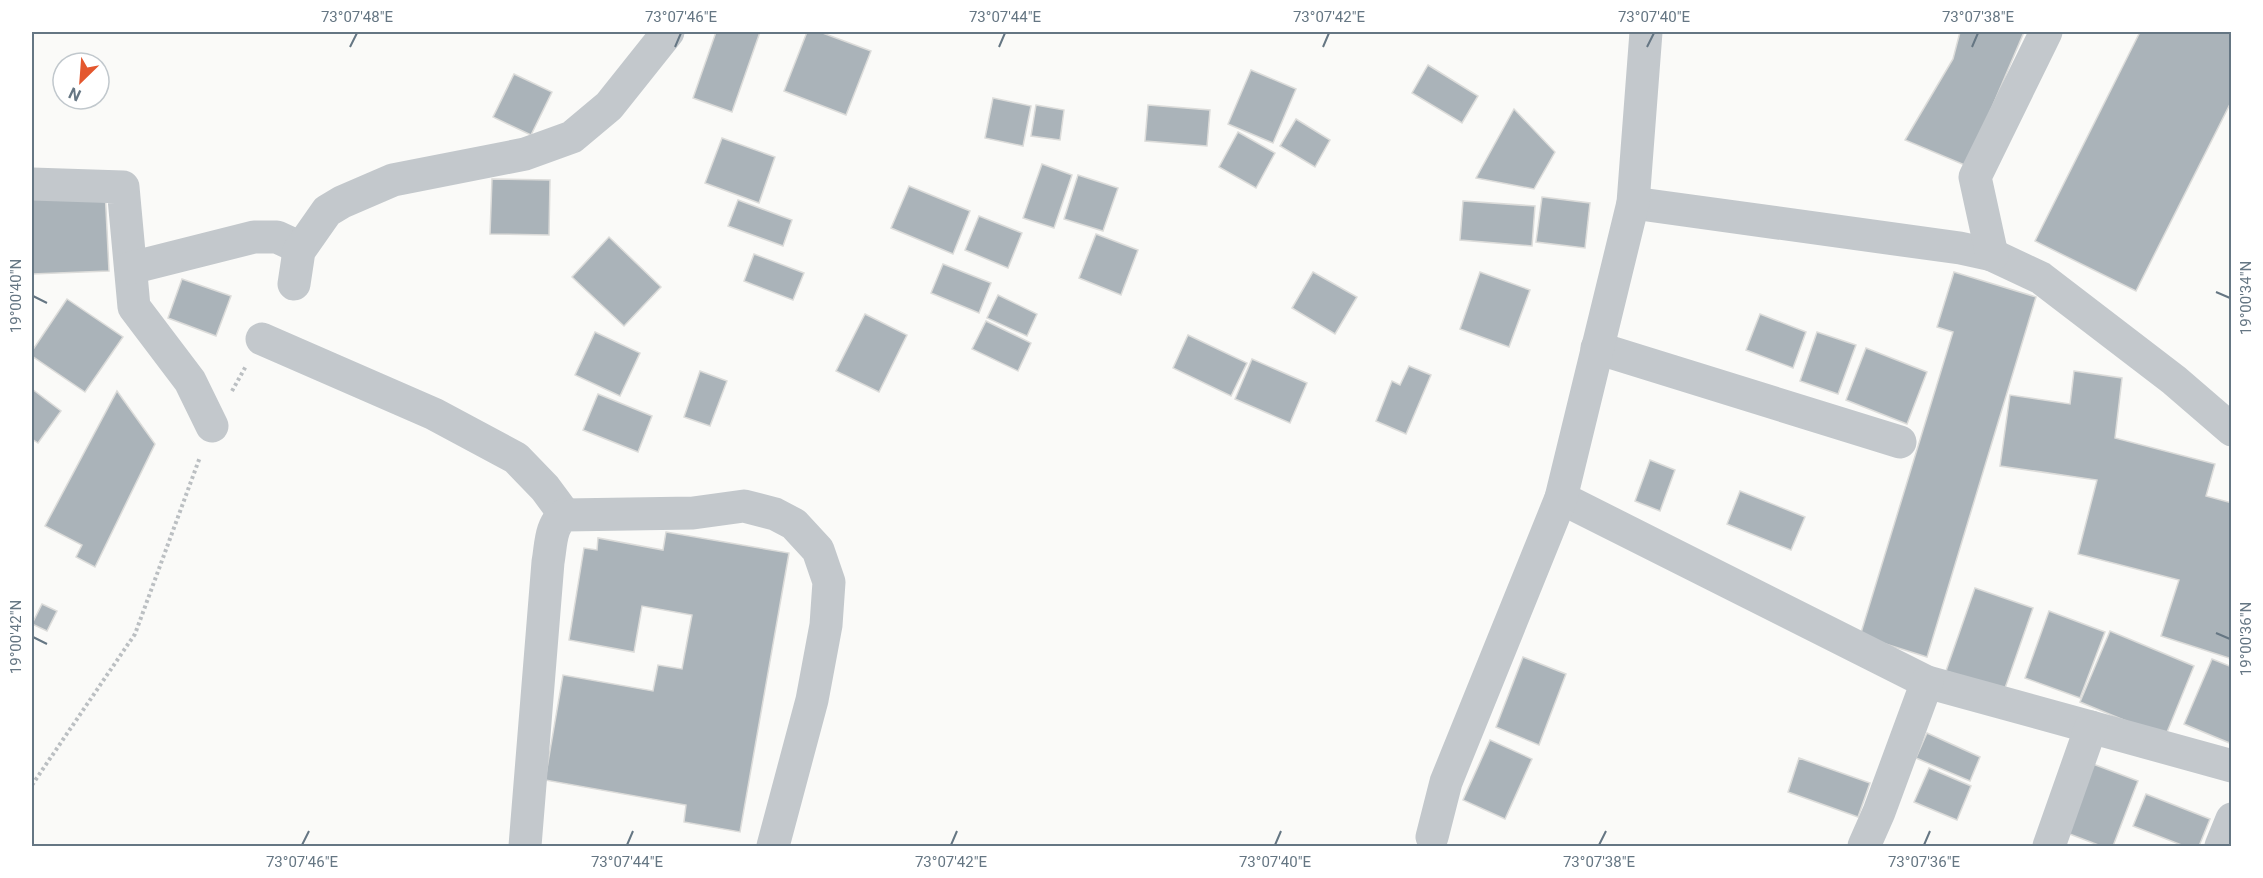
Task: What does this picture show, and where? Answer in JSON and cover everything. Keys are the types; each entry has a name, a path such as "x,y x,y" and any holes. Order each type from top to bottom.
{"street":[{"path":"294,284 299,251 327,211 342,201 393,180 525,154 572,136 609,106 668,32"},
{"path":"1432,837 1446,782 1561,498 1633,203 1646,32"},
{"path":"1992,255 1975,177 2046,32"},
{"path":"32,184 123,187 134,307 190,381 212,426"},
{"path":"1633,203 1960,248 1992,255 2041,278 2076,303 2174,380 2232,430"},
{"path":"131,268 254,237 277,237 290,243 299,251"},
{"path":"262,339 434,414 516,458 545,488 565,515"},
{"path":"1597,348 1900,442"},
{"path":"1561,498 1927,682 2232,766"},
{"path":"525,846 548,562 552,532 558,519 565,515 693,513 744,506 776,514 794,524 818,550 829,582 825,625 812,700 773,846"},
{"path":"1864,846 1879,812 1927,682"},
{"path":"2049,846 2091,727"},
{"path":"2221,846 2232,819"}],"path":[{"path":"32,784 135,634 212,426 262,339"}],"building":[{"path":"716,32 760,32 732,112 693,98"},
{"path":"807,32 820,32 871,51 846,115 784,91"},
{"path":"1960,32 2024,32 1967,166 1905,140 1953,59"},
{"path":"2140,32 2232,32 2232,100 2136,291 2035,241"},
{"path":"1428,65 1478,96 1462,123 1412,93"},
{"path":"1251,70 1296,89 1273,143 1228,124"},
{"path":"514,74 552,92 531,135 493,117"},
{"path":"993,98 1031,106 1023,146 985,138"},
{"path":"1036,105 1064,110 1060,140 1031,136"},
{"path":"1148,105 1210,110 1207,146 1145,141"},
{"path":"1514,109 1555,152 1534,189 1476,178"},
{"path":"1296,119 1330,140 1315,167 1280,146"},
{"path":"1238,132 1275,153 1256,188 1219,167"},
{"path":"722,138 775,157 759,203 705,183"},
{"path":"1042,164 1072,175 1054,228 1023,218"},
{"path":"1078,175 1118,188 1103,231 1064,219"},
{"path":"492,179 550,180 549,235 490,234"},
{"path":"909,186 970,211 953,254 891,228"},
{"path":"105,189 109,271 32,274 32,193"},
{"path":"1542,197 1590,203 1585,248 1536,242"},
{"path":"738,200 792,220 783,246 728,226"},
{"path":"1463,201 1535,206 1532,246 1460,240"},
{"path":"979,216 1022,233 1008,268 965,250"},
{"path":"1096,234 1138,250 1121,295 1079,278"},
{"path":"609,237 661,287 624,326 572,277"},
{"path":"754,254 804,273 793,300 744,281"},
{"path":"943,264 991,283 979,313 931,293"},
{"path":"1313,272 1357,297 1335,334 1292,308"},
{"path":"1480,272 1530,290 1509,347 1460,329"},
{"path":"1954,272 2036,297 1927,657 1860,636 1953,332 1937,327"},
{"path":"182,279 231,296 216,336 168,318"},
{"path":"998,295 1037,314 1027,336 987,318"},
{"path":"67,299 123,337 85,392 32,356 32,351"},
{"path":"865,314 907,335 879,392 836,371"},
{"path":"1760,314 1806,332 1793,368 1746,350"},
{"path":"986,321 1031,343 1018,371 972,349"},
{"path":"595,332 640,353 620,396 575,375"},
{"path":"1817,332 1856,345 1838,394 1800,381"},
{"path":"1188,335 1247,363 1231,396 1173,368"},
{"path":"1866,348 1927,372 1907,424 1846,400"},
{"path":"1252,359 1307,383 1290,423 1235,399"},
{"path":"1409,366 1431,375 1406,434 1376,421 1392,381 1400,385"},
{"path":"700,371 727,381 710,426 684,417"},
{"path":"2074,371 2122,378 2115,438 2215,464 2206,496 2232,503 2232,659 2161,636 2179,580 2078,554 2097,480 2000,466 2010,395 2070,404"},
{"path":"32,389 61,411 38,443 32,439"},
{"path":"117,391 155,444 95,567 76,557 82,545 45,526"},
{"path":"598,394 652,416 638,452 583,430"},
{"path":"1650,460 1675,470 1660,511 1635,501"},
{"path":"1740,491 1805,517 1791,550 1727,524"},
{"path":"666,532 789,553 740,832 684,822 686,805 545,780 563,675 653,691 658,665 682,669 692,615 642,606 634,652 569,640 584,548 597,550 598,538 663,550"},
{"path":"1975,588 2033,608 2004,691 1946,671"},
{"path":"42,604 57,611 47,631 32,624"},
{"path":"2049,611 2105,632 2080,698 2025,678"},
{"path":"2110,631 2194,666 2165,737 2080,702"},
{"path":"1523,657 1566,674 1539,745 1496,727"},
{"path":"2212,659 2232,667 2232,744 2184,724"},
{"path":"1927,733 1980,757 1970,781 1916,758"},
{"path":"1490,740 1532,759 1505,819 1463,800"},
{"path":"1799,758 1870,783 1858,817 1788,792"},
{"path":"2093,764 2138,781 2113,846 2101,846 2067,833"},
{"path":"1929,768 1971,786 1957,820 1914,802"},
{"path":"2146,794 2210,819 2199,846 2184,846 2133,826"}]}
